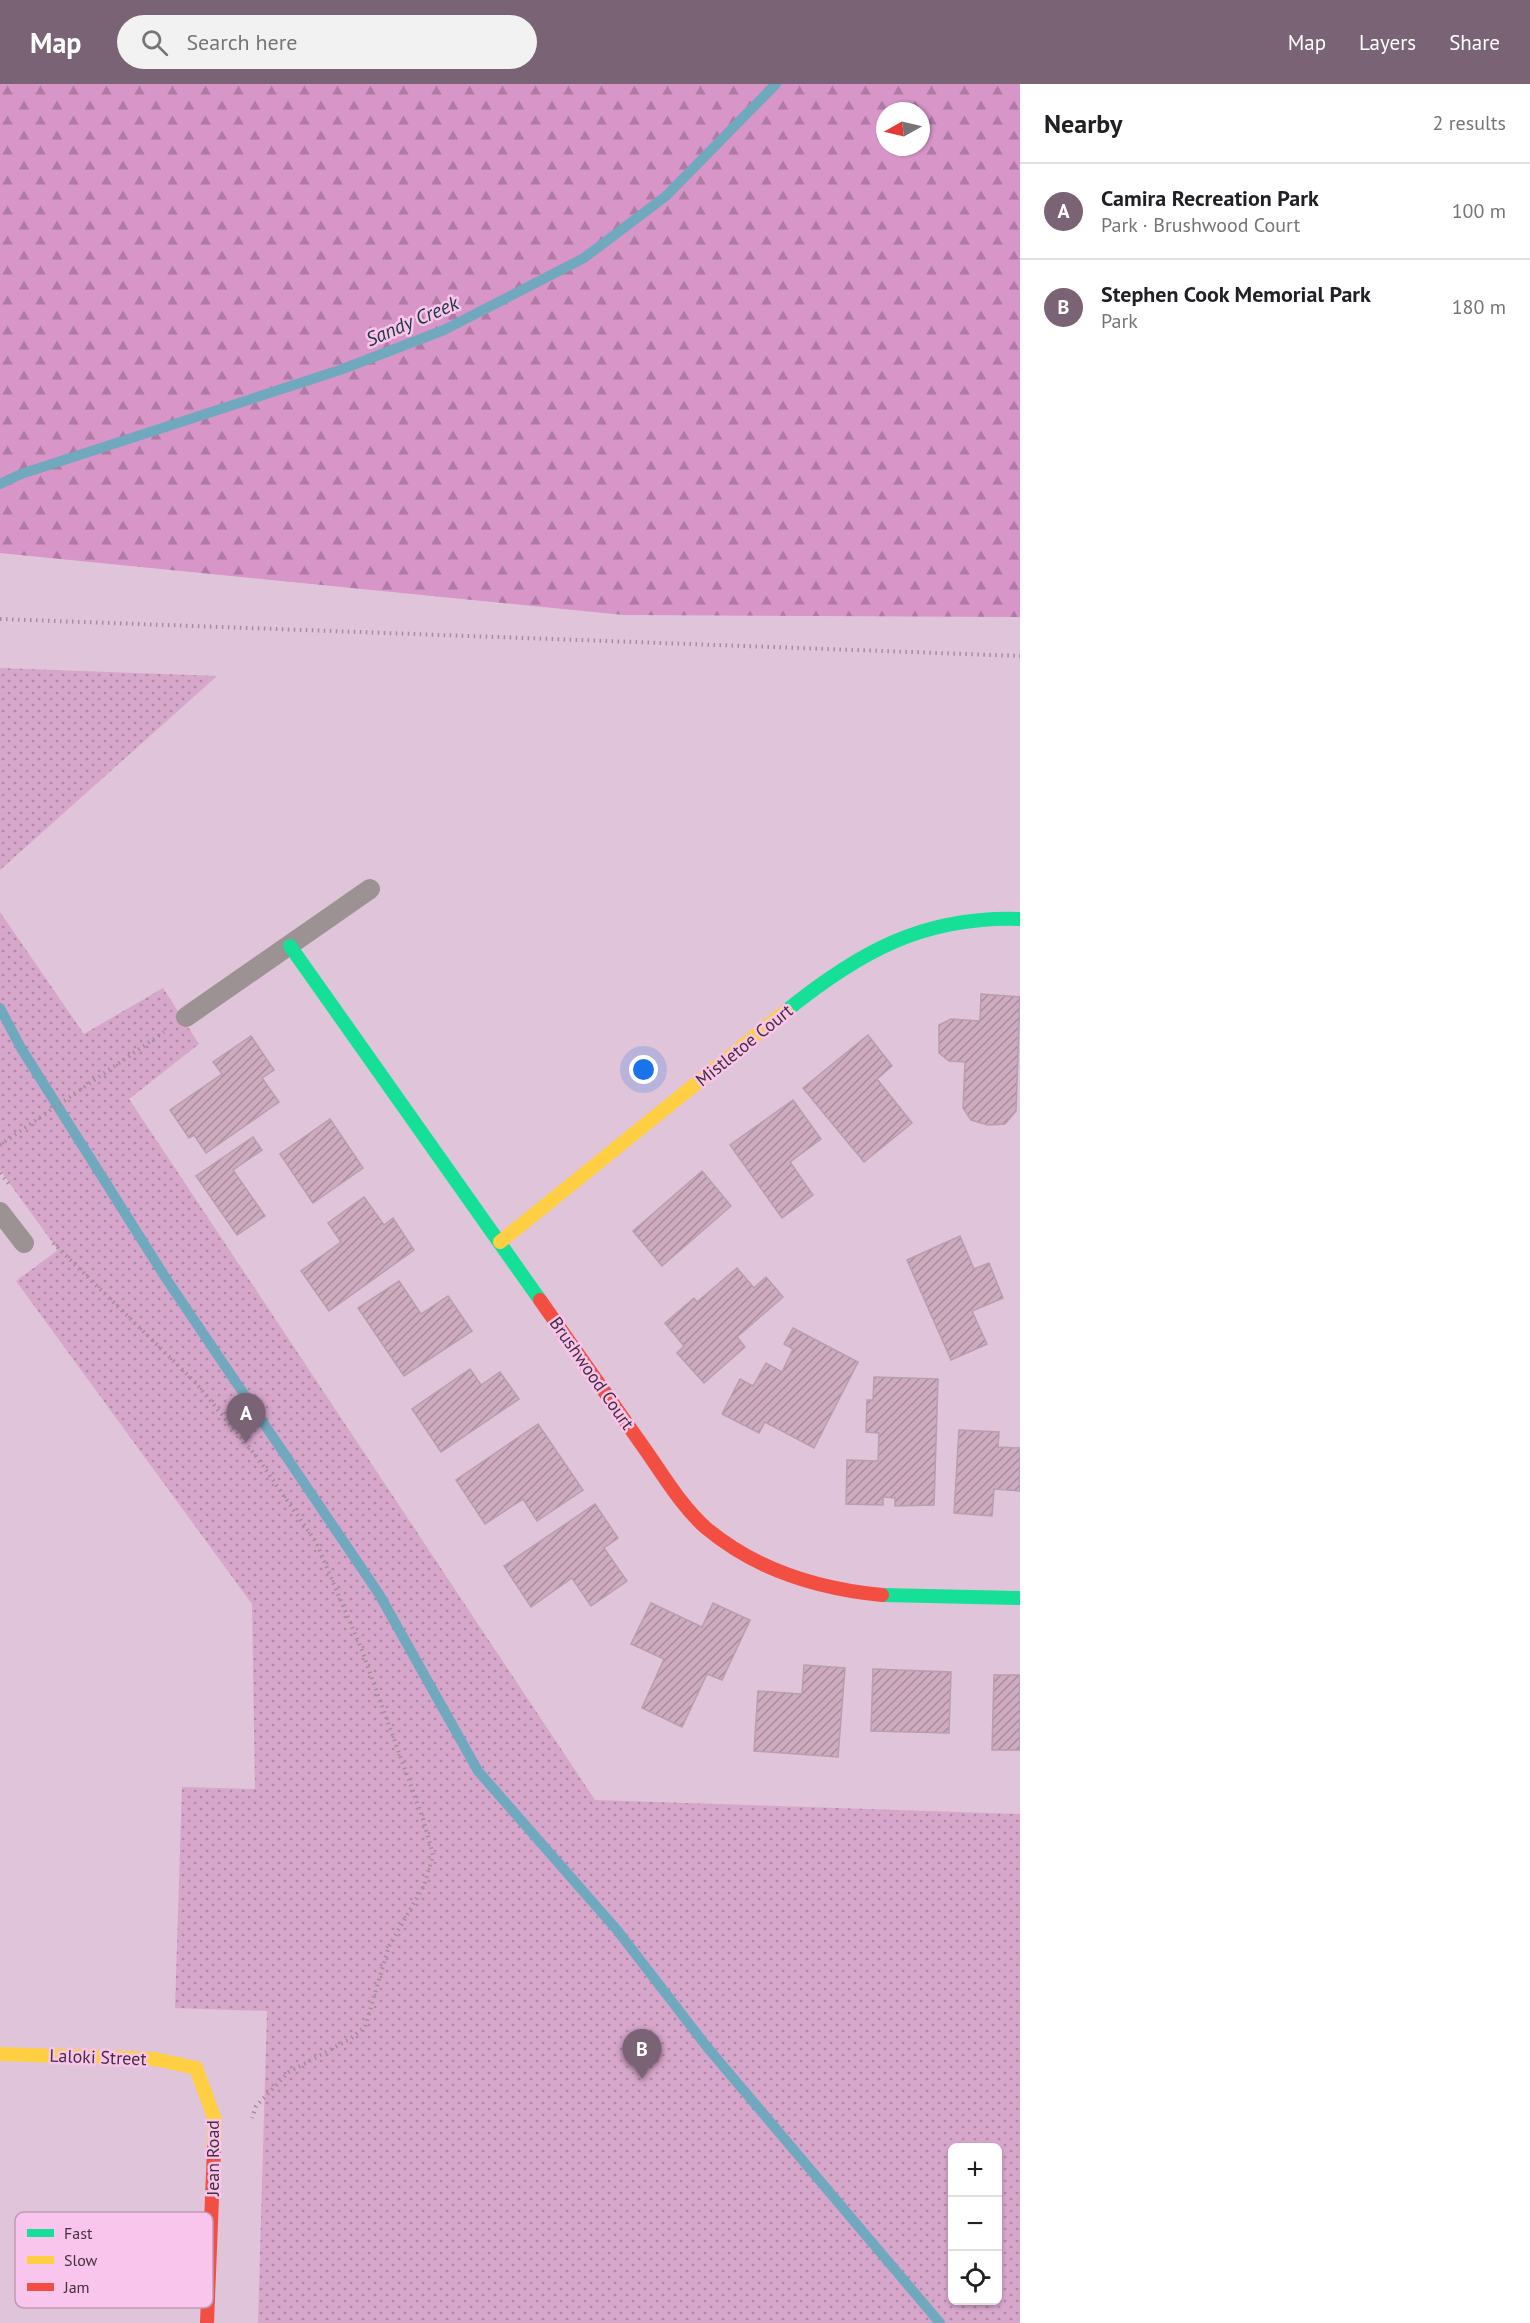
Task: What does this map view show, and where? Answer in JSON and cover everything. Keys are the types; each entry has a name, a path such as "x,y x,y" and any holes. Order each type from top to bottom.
{"street":[{"name":"Mistletoe Court","path":"501,1242 827,978 863,954 900,936 931,926 964,920 1020,919"},
{"name":"Brushwood Court","path":"290,946 670,1484 707,1528 749,1558 789,1576 831,1590 873,1596 1020,1598"},
{"name":"Laloki Street","path":"0,2054 155,2059 196,2068"},
{"name":"Jean Road","path":"196,2068 215,2120 211,2212"},
{"name":"Jean Road","path":"207,2323 208,2308"}],"lane":[{"path":"186,1017 370,889"},
{"path":"0,1212 24,1243"}],"path":[{"path":"0,619 1020,656"},
{"path":"0,1145 186,1017"},
{"path":"0,1173 14,1191"},
{"path":"48,1236 62,1253 85,1272 195,1382 257,1457 316,1542 361,1648 434,1855 424,1886 389,1946 365,2027 350,2039 289,2072 256,2106 251,2120 215,2120"}],"green space":[{"path":"0,84 1020,84 1020,617 624,615 0,553"}],"shaded area":[{"path":"0,668 217,676 0,870"},
{"path":"0,912 84,1034 163,988 199,1044 129,1099 595,1800 1020,1814 1020,2323 258,2323 267,2011 175,2008 182,1787 255,1789 252,1604 16,1281 58,1250 0,1170"}],"building":[{"path":"981,994 1020,997 1016,1111 1005,1124 988,1125 971,1120 963,1108 965,1062 949,1061 939,1053 939,1025 951,1019 980,1021"},
{"path":"868,1035 892,1066 877,1079 912,1123 864,1162 803,1088"},
{"path":"251,1036 274,1070 262,1078 279,1102 206,1153 194,1135 189,1138 170,1110 222,1074 213,1062"},
{"path":"793,1100 821,1139 790,1162 813,1195 782,1218 730,1145"},
{"path":"330,1119 363,1168 313,1203 280,1154"},
{"path":"253,1137 262,1150 233,1170 265,1216 237,1235 196,1176"},
{"path":"702,1171 731,1206 662,1266 633,1231"},
{"path":"364,1197 384,1225 393,1218 414,1250 329,1311 301,1271 341,1242 328,1223"},
{"path":"960,1236 974,1269 989,1263 1003,1298 972,1311 987,1344 951,1360 907,1260"},
{"path":"737,1268 754,1288 766,1277 783,1297 737,1337 745,1347 704,1383 677,1353 684,1346 665,1323 694,1298 697,1302"},
{"path":"399,1281 421,1314 448,1296 472,1331 404,1376 358,1308"},
{"path":"793,1328 858,1362 814,1448 765,1422 759,1433 722,1414 740,1379 753,1386 766,1363 782,1372 793,1349 784,1344"},
{"path":"470,1369 481,1385 500,1372 519,1399 441,1452 412,1409"},
{"path":"874,1377 938,1379 934,1505 895,1506 895,1498 883,1497 883,1505 846,1504 847,1460 878,1461 879,1433 866,1432 867,1400 873,1400"},
{"path":"538,1424 583,1490 537,1521 523,1499 485,1524 456,1480"},
{"path":"959,1430 999,1432 998,1447 1020,1448 1020,1491 994,1489 992,1516 954,1513"},
{"path":"595,1504 618,1538 604,1548 627,1581 591,1606 572,1578 531,1607 504,1566"},
{"path":"651,1603 702,1627 713,1603 750,1620 722,1680 707,1674 682,1727 642,1708 664,1659 631,1644"},
{"path":"804,1665 845,1668 838,1757 754,1751 758,1691 802,1694"},
{"path":"873,1669 951,1672 949,1733 871,1731"},
{"path":"994,1675 1020,1675 1020,1750 992,1750"}],"waterway":[{"name":"Sandy Creek","path":"0,484 21,474 340,370 444,330 584,258 666,196 776,84"},
{"path":"0,1008 21,1048 167,1280 379,1594 478,1771 617,1930 707,2047 940,2323"}],"traffic: fast":[{"path":"786,1011 840,971 894,942 923,931 953,924 1020,919"},
{"path":"290,946 540,1300"},
{"path":"882,1595 1020,1598"}],"traffic: slow":[{"path":"500,1242 786,1011"},
{"path":"0,2054 155,2059 196,2068 215,2120 214,2148"}],"traffic: jam":[{"path":"540,1300 672,1489 706,1528 725,1543 746,1555 789,1575 835,1588 882,1595"},
{"path":"211,2212 214,2148"},
{"path":"207,2323 208,2308"}],"place":[{"name":"Camira Recreation Park","path":"246,1443"},
{"name":"Stephen Cook Memorial Park","path":"642,2079"}]}
